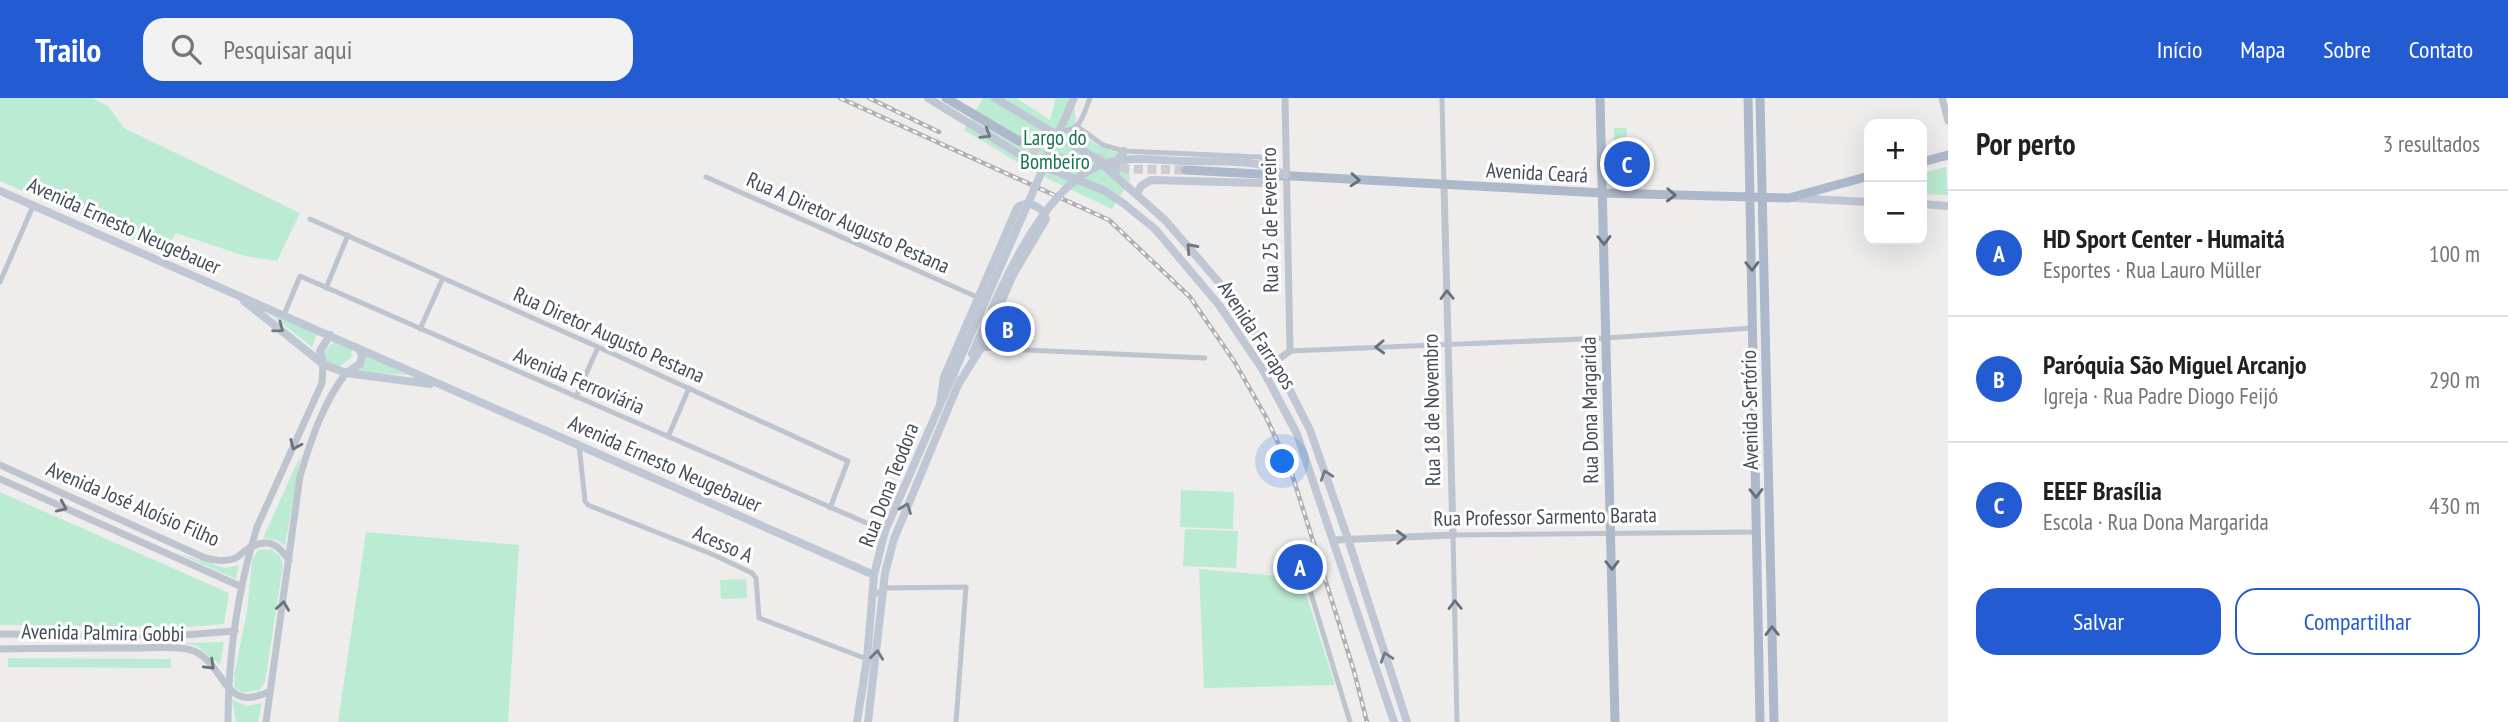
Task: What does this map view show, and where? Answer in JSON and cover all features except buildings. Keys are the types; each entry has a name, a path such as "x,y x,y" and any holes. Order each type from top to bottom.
{"main road":[{"name":"Avenida Farrapos","path":"928,98 1032,162 1103,191 1123,203 1155,229 1219,305 1264,370 1297,434 1394,722"},
{"path":"946,98 1018,141"},
{"name":"Avenida Farrapos","path":"995,98 1095,158 1166,220 1229,294 1275,361 1310,430 1408,722"},
{"path":"968,352 1074,98"},
{"name":"Rua Dona Margarida","path":"1600,98 1615,722"},
{"name":"Avenida Sertório","path":"1748,98 1760,722"},
{"name":"Avenida Sertório","path":"1760,98 1774,722"},
{"path":"1115,175 1117,162 1124,151"},
{"path":"1927,161 1948,155"},
{"path":"968,352 1006,277 1051,204 1073,180 1091,169 1132,159 1260,164 1286,175"},
{"name":"Avenida Ceará","path":"1186,170 1444,186 1864,202"},
{"name":"Avenida Ceará","path":"1137,194 1141,186 1152,180 1261,183 1286,175"},
{"path":"1789,198 1864,177"},
{"name":"Avenida Ernesto Neugebauer","path":"0,191 874,575"},
{"path":"940,404 944,377 977,297 1017,208 1027,203 1041,209 1046,219 1013,275 981,348 959,383"},
{"path":"1927,204 1948,206"},
{"name":"Avenida Ernesto Neugebauer","path":"233,293 323,364 346,373 441,386"},
{"path":"323,364 320,351 330,335"},
{"path":"346,373 360,364 362,355 359,349"},
{"name":"Rua Dona Teodora","path":"868,722 885,573 894,539 959,383 968,352"},
{"name":"Rua Dona Teodora","path":"857,722 867,659 874,575 885,531 940,404 968,352"},
{"path":"874,575 885,573"}],"street":[{"path":"1047,130 1068,132 1078,127 1090,98"},
{"name":"Rua 25 de Fevereiro","path":"1284,98 1290,351"},
{"name":"Rua 18 de Novembro","path":"1442,98 1457,722"},
{"path":"1942,98 1948,121"},
{"name":"Avenida Ceará","path":"1078,127 1103,145 1124,151 1260,157 1286,175"},
{"name":"Rua A Diretor Augusto Pestana","path":"706,177 977,297"},
{"path":"0,282 33,206"},
{"name":"Rua Diretor Augusto Pestana","path":"310,219 848,461 830,508"},
{"path":"326,288 348,235"},
{"name":"Avenida Ferroviária","path":"284,315 300,276 885,531"},
{"path":"420,329 443,278"},
{"path":"1264,370 1290,351 1606,338 1753,328"},
{"path":"576,397 598,347"},
{"path":"981,348 1206,358"},
{"path":"228,722 236,631 251,547 257,527 323,383 323,364"},
{"path":"266,722 300,476 311,439 334,388 346,373"},
{"path":"668,437 689,388"},
{"name":"Acesso A","path":"579,445 585,500 588,505 752,573 756,578 759,618 867,659"},
{"name":"Avenida José Aloísio Filho","path":"0,465 205,558 224,561 236,558 251,547"},
{"name":"Avenida José Aloísio Filho","path":"0,479 242,587"},
{"name":"Rua Professor Sarmento Barata","path":"1334,540 1453,534 1757,533"},
{"path":"251,547 268,543 279,547 289,560"},
{"path":"1306,577 1350,722"},
{"path":"872,599 884,588 966,587 956,722"},
{"name":"Avenida Palmira Gobbi","path":"0,634 184,635 236,631"},
{"name":"Avenida Palmira Gobbi","path":"0,649 164,648 194,651 215,669 230,691"},
{"path":"230,691 241,697 258,698 270,691"}],"green space":[{"path":"0,98 93,98 109,107 124,128 300,213 277,261 245,256 176,233 164,253 0,181"},
{"name":"Largo do Bombeiro","path":"983,98 1016,98 1050,120 1056,98 1073,98 1077,129 1099,146 1127,154 1130,180 1112,209 1032,171 964,130"},
{"path":"1614,128 1627,128 1626,147 1614,147"},
{"path":"1946,167 1948,195 1927,194 1927,172"},
{"path":"271,315 317,334 312,347"},
{"path":"338,342 352,349 351,358 337,368 326,362 324,353 331,344"},
{"path":"366,354 407,375 356,372"},
{"path":"301,454 285,546 277,540 263,538"},
{"path":"1181,490 1234,492 1233,529 1180,527"},
{"path":"0,492 229,593 224,624 188,627 0,625"},
{"path":"1185,529 1238,531 1236,568 1183,566"},
{"path":"366,532 519,545 508,722 338,722"},
{"path":"271,549 280,556 283,565 265,682 260,690 243,693 235,688 234,675 247,611 252,560 258,550"},
{"path":"179,554 225,568 239,565 236,579"},
{"path":"1199,569 1301,578 1335,685 1204,688"},
{"path":"746,579 747,598 721,599 720,580"},
{"path":"224,642 220,665 197,646 182,643"},
{"path":"8,658 171,659 171,668 8,667"},
{"path":"232,699 246,706 262,703 258,722 236,722"}],"tunnel":[{"path":"1019,141 1041,154 1058,158 1078,161 1098,158 1126,169 1186,170"}],"railway":[{"path":"840,98 1109,220 1190,297 1234,361 1266,417 1291,471 1354,671 1367,722"},
{"path":"869,98 939,132"}],"place":[{"name":"EEEF Brasília","path":"1627,164"},
{"name":"Paróquia São Miguel Arcanjo","path":"1008,329"},
{"name":"HD Sport Center - Humaitá","path":"1300,567"}]}
